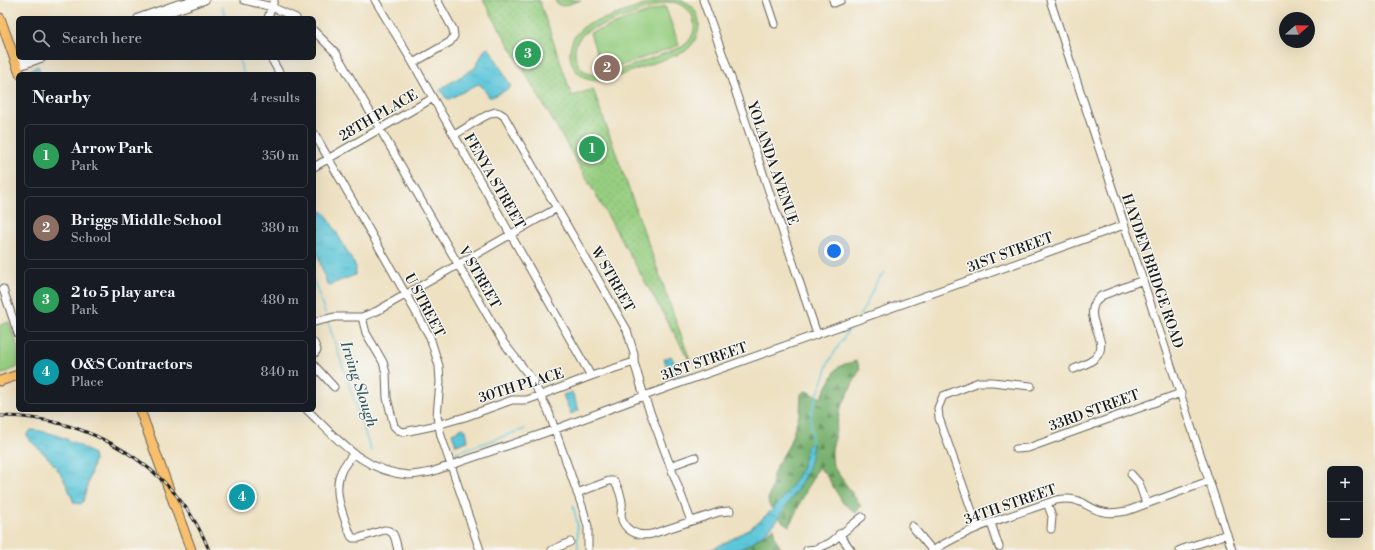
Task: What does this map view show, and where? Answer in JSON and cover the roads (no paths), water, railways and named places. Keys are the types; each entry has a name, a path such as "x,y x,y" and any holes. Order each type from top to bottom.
{"main road":[{"path":"0,18 18,68"},
{"path":"0,382 16,376"},
{"path":"141,412 191,550"}],"street":[{"path":"144,16 178,4 197,0"},
{"path":"160,16 205,0"},
{"path":"244,0 273,3 293,16"},
{"name":"FENYA STREET","path":"375,0 413,63 591,376"},
{"path":"413,63 450,42 454,36 453,29 437,0"},
{"name":"YOLANDA AVENUE","path":"703,0 731,78 817,334"},
{"path":"766,0 775,24"},
{"name":"HAYDEN BRIDGE ROAD","path":"1050,0 1232,550"},
{"path":"269,16 273,3"},
{"name":"V STREET","path":"316,33 336,53 503,342 531,378 541,396 556,429 578,493 588,527 588,550"},
{"path":"18,68 24,60"},
{"path":"18,68 37,60"},
{"path":"272,60 279,72"},
{"name":"28TH PLACE","path":"316,166 433,98"},
{"name":"W STREET","path":"454,136 496,112 504,116 627,330 634,354 634,362 644,396 691,521"},
{"name":"U STREET","path":"316,137 430,337 438,361 440,382 437,416 443,443 480,550"},
{"path":"316,322 335,317 362,317 377,311 557,208"},
{"name":"31ST STREET","path":"309,412 353,454 377,468 410,475 431,472 556,429 644,396 1124,225"},
{"path":"1074,368 1097,357 1101,349 1092,315 1092,308 1095,300 1101,296 1143,280"},
{"path":"2,293 16,329"},
{"name":"30TH PLACE","path":"362,317 366,333 383,362 386,373 387,398 394,426 398,430 404,432 439,424 512,400 527,400 541,396 591,376 634,362"},
{"path":"316,367 334,387"},
{"path":"978,528 939,418 938,408 943,396 979,382 1032,386"},
{"name":"33RD STREET","path":"1016,449 1028,448 1181,393"},
{"path":"353,454 341,472 338,484 339,500 351,536 353,538 359,538 384,530 392,531 398,550"},
{"path":"670,466 695,457"},
{"path":"1131,474 1139,483 1146,503"},
{"path":"578,493 609,481 614,481 622,503 622,520 631,531 642,536 719,512 730,511"},
{"name":"34TH STREET","path":"933,550 950,540 990,523 1047,503 1066,499 1076,500 1095,510 1105,513 1126,511 1210,481"},
{"path":"1047,503 1052,516 1051,529"},
{"path":"807,550 823,546 862,517"},
{"path":"990,523 999,547"},
{"path":"912,526 933,550"},
{"path":"839,534 850,550"},
{"path":"1180,550 1227,534"},
{"path":"552,550 570,542"}],"water":[{"path":"488,48 492,52 510,85 510,88 489,97 482,86 478,84 449,99 446,98 440,89 475,68 485,49"},
{"path":"38,66 40,72 30,72 29,70"},
{"path":"319,210 326,214 356,267 355,275 329,285 327,284 316,250 316,212"},
{"path":"671,356 681,374 671,377 664,359"},
{"path":"572,392 579,410 571,414 563,395"},
{"path":"463,428 466,430 468,441 456,445 452,433"},
{"path":"31,430 47,432 64,438 93,454 94,460 83,502 81,504 74,503 66,483 51,461 28,439 27,434"},
{"path":"813,444 808,467 804,477 799,487 773,525 756,540 740,549 710,550 739,535 774,508 793,484 801,469 808,445"}],"waterway":[{"name":"Irving Slough","path":"222,7 225,16"},
{"name":"Irving Slough","path":"239,60 243,72"},
{"path":"859,316 877,281 885,272"},
{"name":"Irving Slough","path":"316,287 325,313"},
{"name":"Irving Slough","path":"328,322 371,451"},
{"path":"811,446 811,413 815,400 828,363 851,326"},
{"path":"455,453 525,429"},
{"path":"573,505 577,522 578,550"}],"railway":[{"path":"0,416 33,418 65,425 96,436 125,451 151,470 175,493 194,520 209,550"}],"place":[{"name":"2 to 5 play area","path":"528,54"},
{"name":"Briggs Middle School","path":"607,68"},
{"name":"Arrow Park","path":"592,149"},
{"name":"O&S Contractors","path":"242,497"}]}
